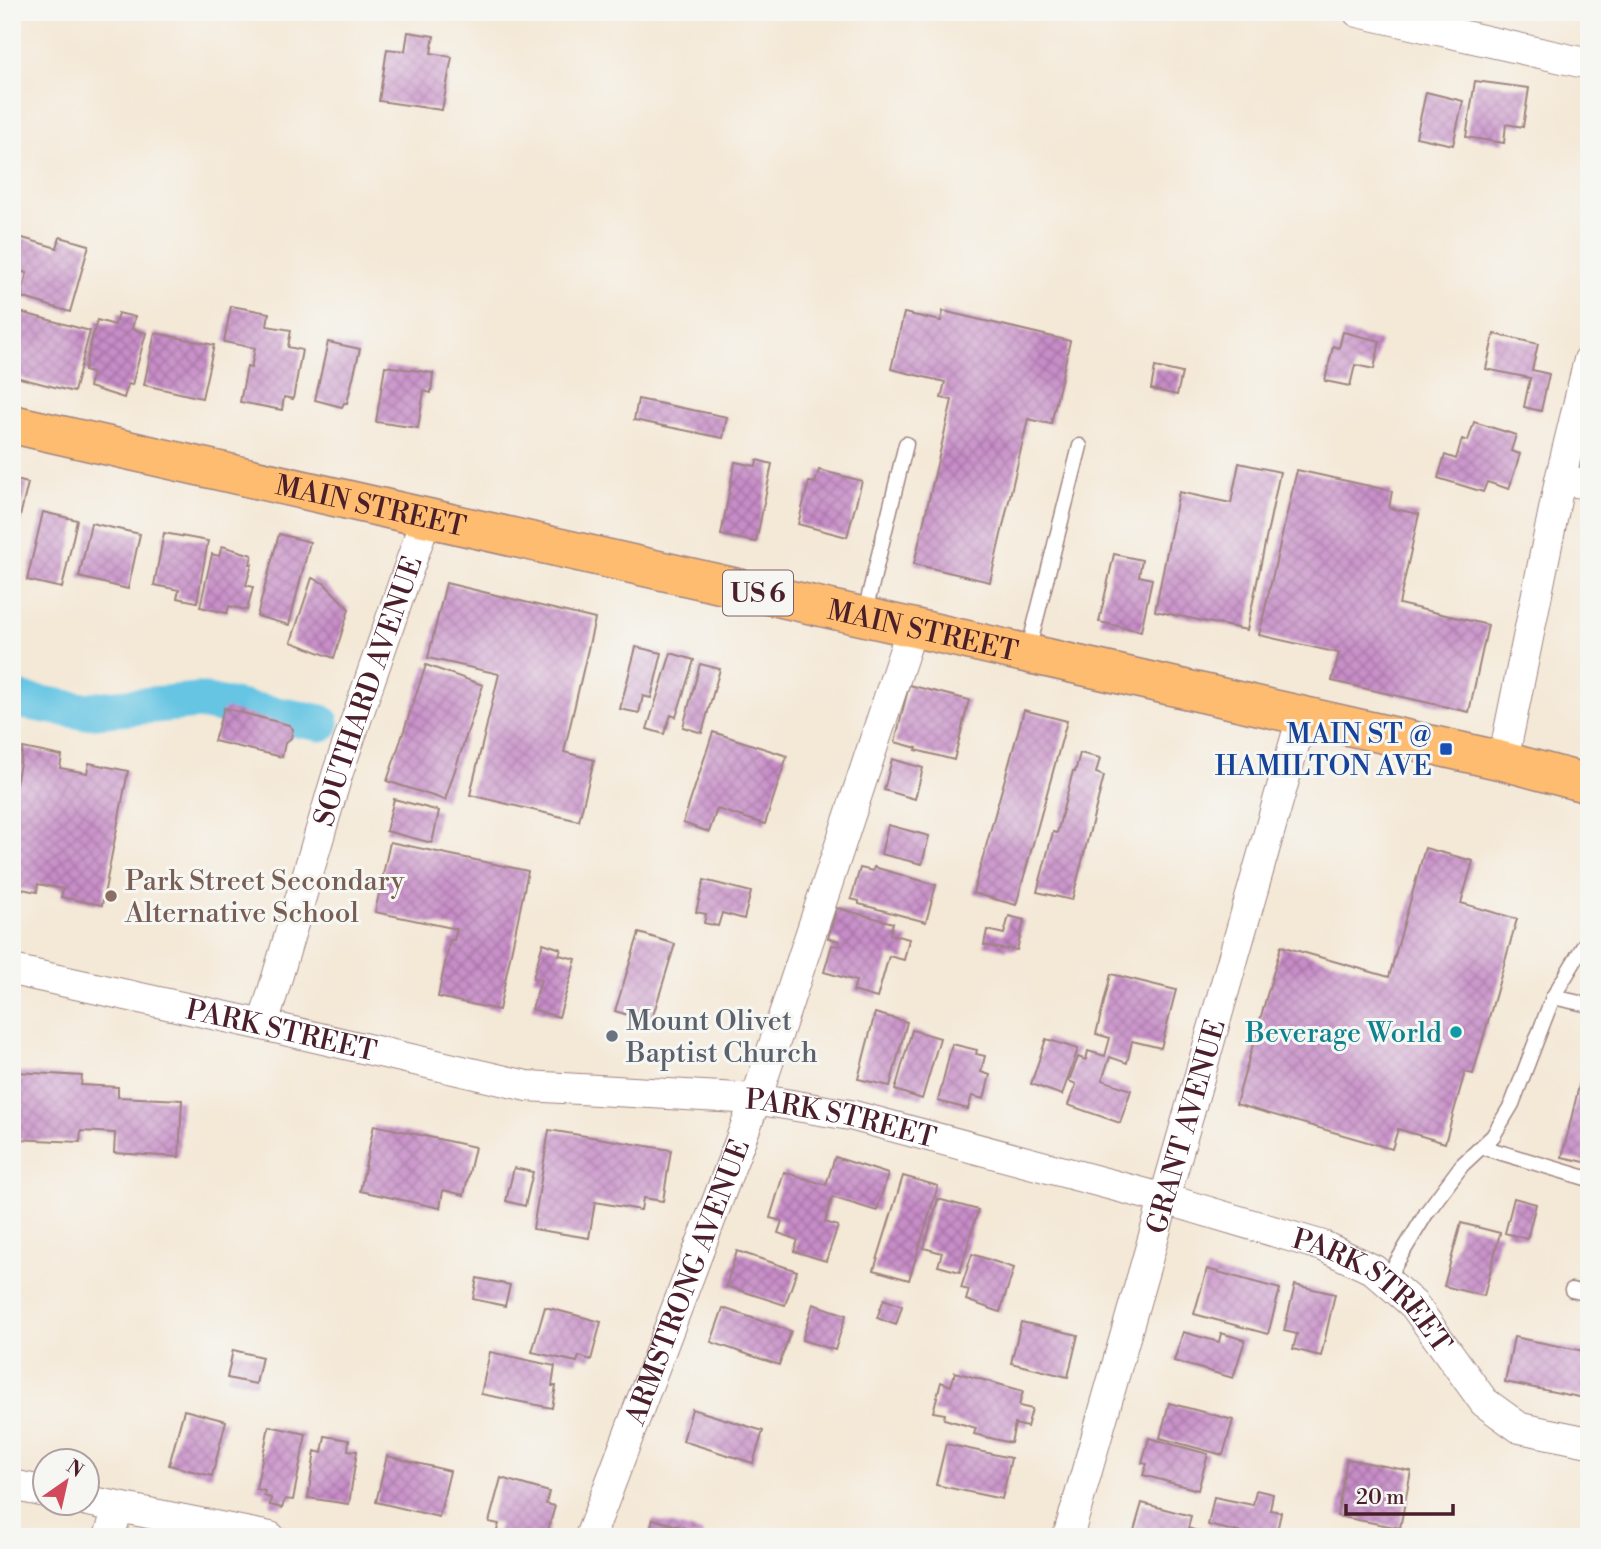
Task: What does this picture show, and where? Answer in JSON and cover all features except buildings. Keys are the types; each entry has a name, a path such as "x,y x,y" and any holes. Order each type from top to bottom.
{"main road":[{"name":"MAIN STREET","path":"12,424 1503,761 1589,785"}],"street":[{"path":"1358,12 1589,64"},
{"path":"1503,761 1560,480 1589,360"},
{"path":"1560,480 1589,484"},
{"name":"SOUTHARD AVENUE","path":"263,1025 338,772 426,518"},
{"name":"ARMSTRONG AVENUE","path":"590,1537 756,1099 912,628"},
{"name":"GRANT AVENUE","path":"1068,1537 1303,717"},
{"name":"PARK STREET","path":"12,970 527,1086 756,1099 850,1115 1165,1199 1323,1246 1374,1270 1413,1305 1484,1402 1520,1428 1589,1442"},
{"path":"12,1485 32,1489"},
{"path":"102,1504 270,1537"},
{"path":"109,1537 118,1508"}],"lane":[{"path":"863,617 906,444"},
{"path":"1027,654 1080,446"},
{"path":"1385,1280 1427,1212 1462,1165 1493,1136 1512,1104 1553,997 1589,937"},
{"path":"1553,997 1589,1005"},
{"path":"1482,1147 1589,1178"},
{"path":"1572,1290 1589,1294"}],"waterway":[{"path":"12,701 83,711 199,701 321,723"}],"place":[{"name":"MAIN ST @ HAMILTON AVE","path":"1446,749"},
{"name":"Park Street Secondary Alternative School","path":"111,896"},
{"name":"Beverage World","path":"1456,1032"},
{"name":"Mount Olivet Baptist Church","path":"612,1036"}]}
